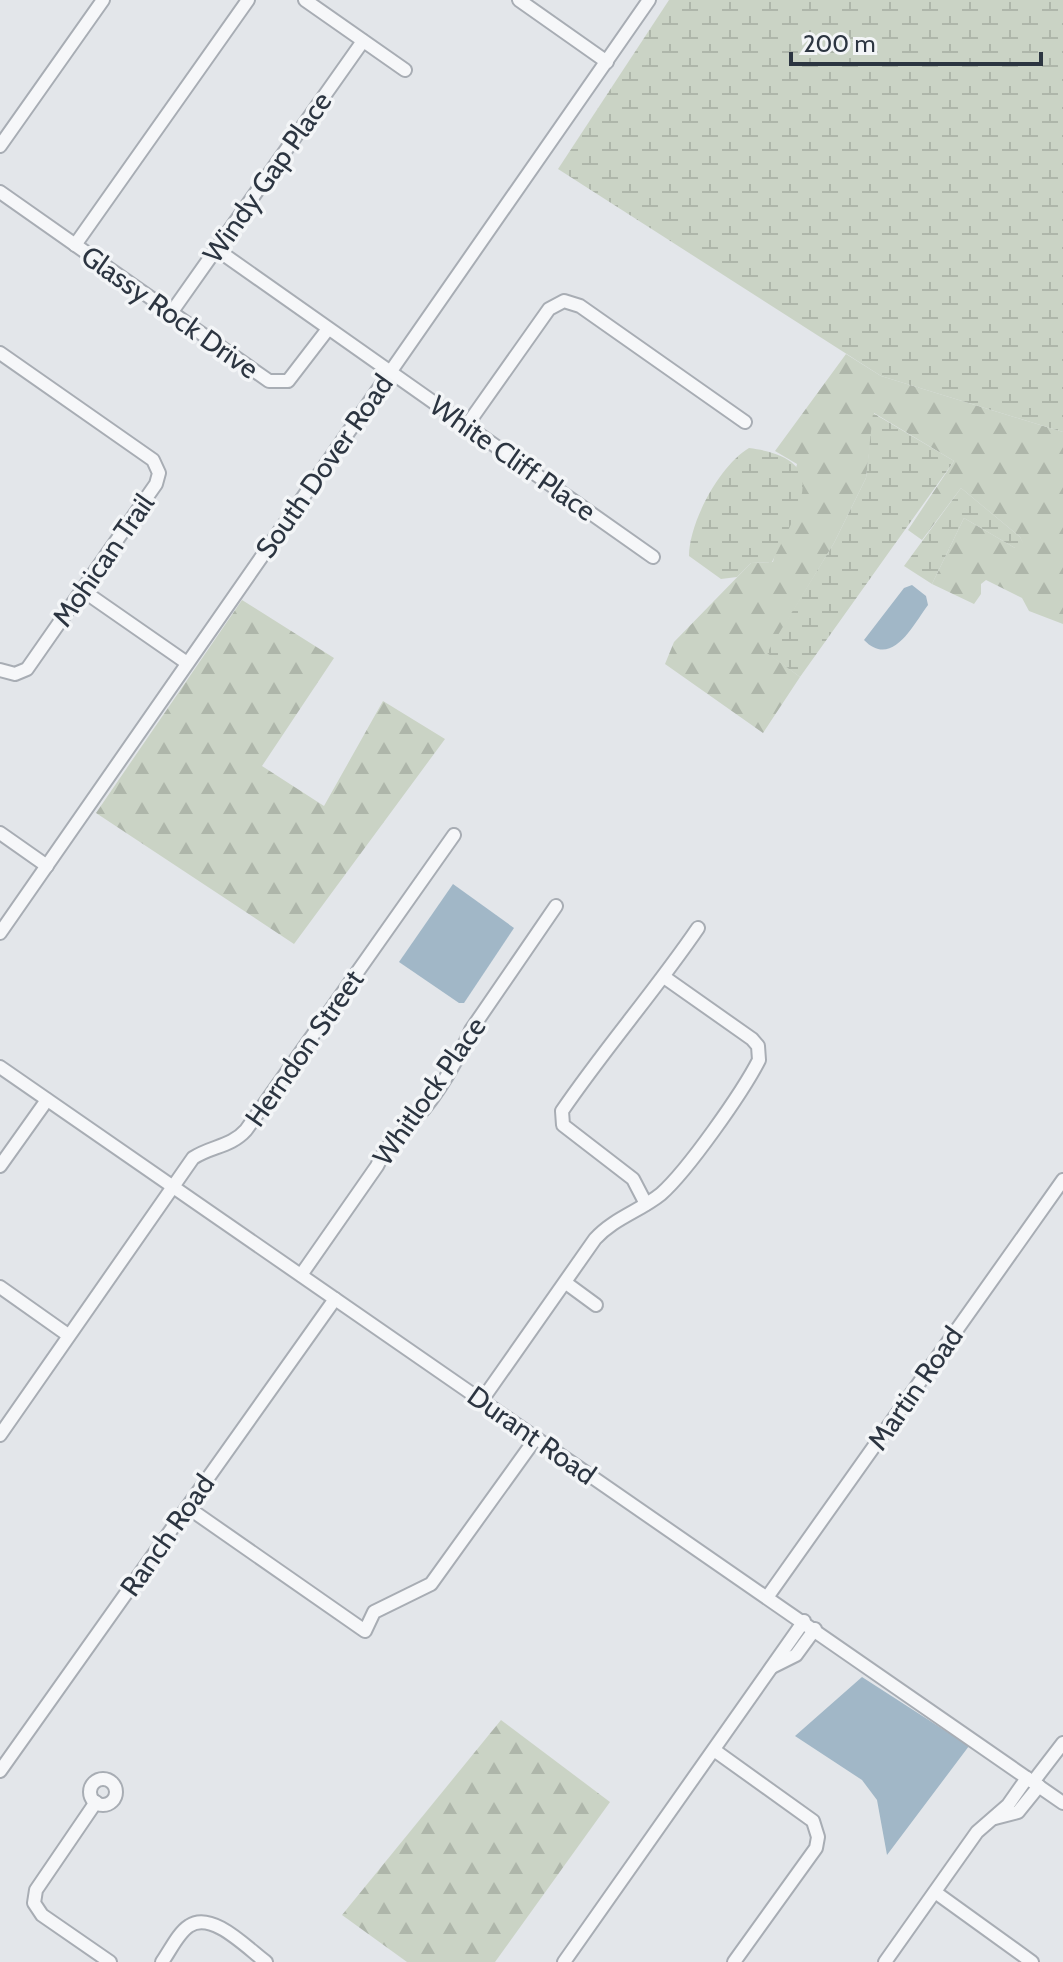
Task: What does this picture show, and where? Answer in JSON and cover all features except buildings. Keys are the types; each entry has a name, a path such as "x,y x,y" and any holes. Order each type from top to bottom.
{"street":[{"path":"0,146 103,0"},
{"path":"75,245 248,0"},
{"path":"305,0 405,70"},
{"path":"519,0 607,62"},
{"name":"South Dover Road","path":"0,933 649,0"},
{"name":"Windy Gap Place","path":"171,313 363,41"},
{"name":"Glassy Rock Drive","path":"0,192 274,384 288,381 296,374 328,329"},
{"name":"White Cliff Place","path":"216,249 653,557"},
{"path":"467,425 549,309 564,301 580,306 745,422"},
{"name":"Mohican Trail","path":"0,353 153,460 159,473 156,484 27,669 15,674 0,670"},
{"path":"82,590 187,663"},
{"path":"0,833 47,866"},
{"name":"Herndon Street","path":"0,1435 193,1158 207,1149 227,1146 246,1130 454,835"},
{"name":"Whitlock Place","path":"301,1275 377,1166 385,1146 417,1117 465,1045 471,1030 556,906"},
{"path":"646,1204 633,1179 563,1125 562,1111 606,1047 643,1006 698,928"},
{"path":"482,1400 603,1230 646,1204 670,1184 756,1066 760,1054 752,1039 664,977"},
{"name":"Durant Road","path":"0,1067 1063,1803"},
{"path":"0,1166 47,1100"},
{"name":"Martin Road","path":"768,1596 1063,1180"},
{"path":"566,1283 596,1305"},
{"path":"0,1287 68,1335"},
{"name":"Ranch Road","path":"0,1771 335,1299"},
{"path":"187,1507 365,1631 374,1612 431,1584 536,1438"},
{"path":"564,1962 772,1667 810,1625"},
{"path":"885,1962 977,1832 1033,1782 1063,1743"},
{"path":"714,1750 813,1821 818,1837 816,1848 734,1962"},
{"path":"96,1802 36,1890 34,1903 42,1915 110,1962"},
{"path":"935,1892 1032,1962"},
{"path":"162,1962 187,1926 199,1922 211,1922 266,1962"}],"green space":[{"path":"669,0 1063,0 1063,432 881,376 558,169"},
{"path":"846,354 881,376 1063,432 1063,624 1029,611 1022,598 986,580 981,584 981,594 974,604 932,584 964,518 1015,548 1025,548 1020,537 961,488 922,540 908,530 954,461 874,413 866,478 834,543 768,653 800,677 763,733 665,664 674,642 751,563 773,562 797,464 775,451"},
{"path":"873,413 954,461 800,677 767,653 834,543 866,478"},
{"path":"749,448 776,454 793,463 801,475 799,506 772,562 751,563 737,577 721,579 689,556 690,543 700,512 717,481"},
{"path":"961,488 1020,537 1026,548 1015,548 964,518 932,584 904,566"},
{"path":"242,600 334,658 262,766 324,806 383,701 445,739 294,944 96,813"},
{"path":"501,1720 610,1802 495,1962 407,1962 342,1915"}],"water":[{"path":"912,585 926,596 928,605 901,641 884,650 874,648 864,640 904,588"},
{"path":"453,884 514,928 464,1003 459,1003 399,962"},
{"path":"862,1677 969,1746 887,1855 877,1800 862,1780 795,1736"}]}
